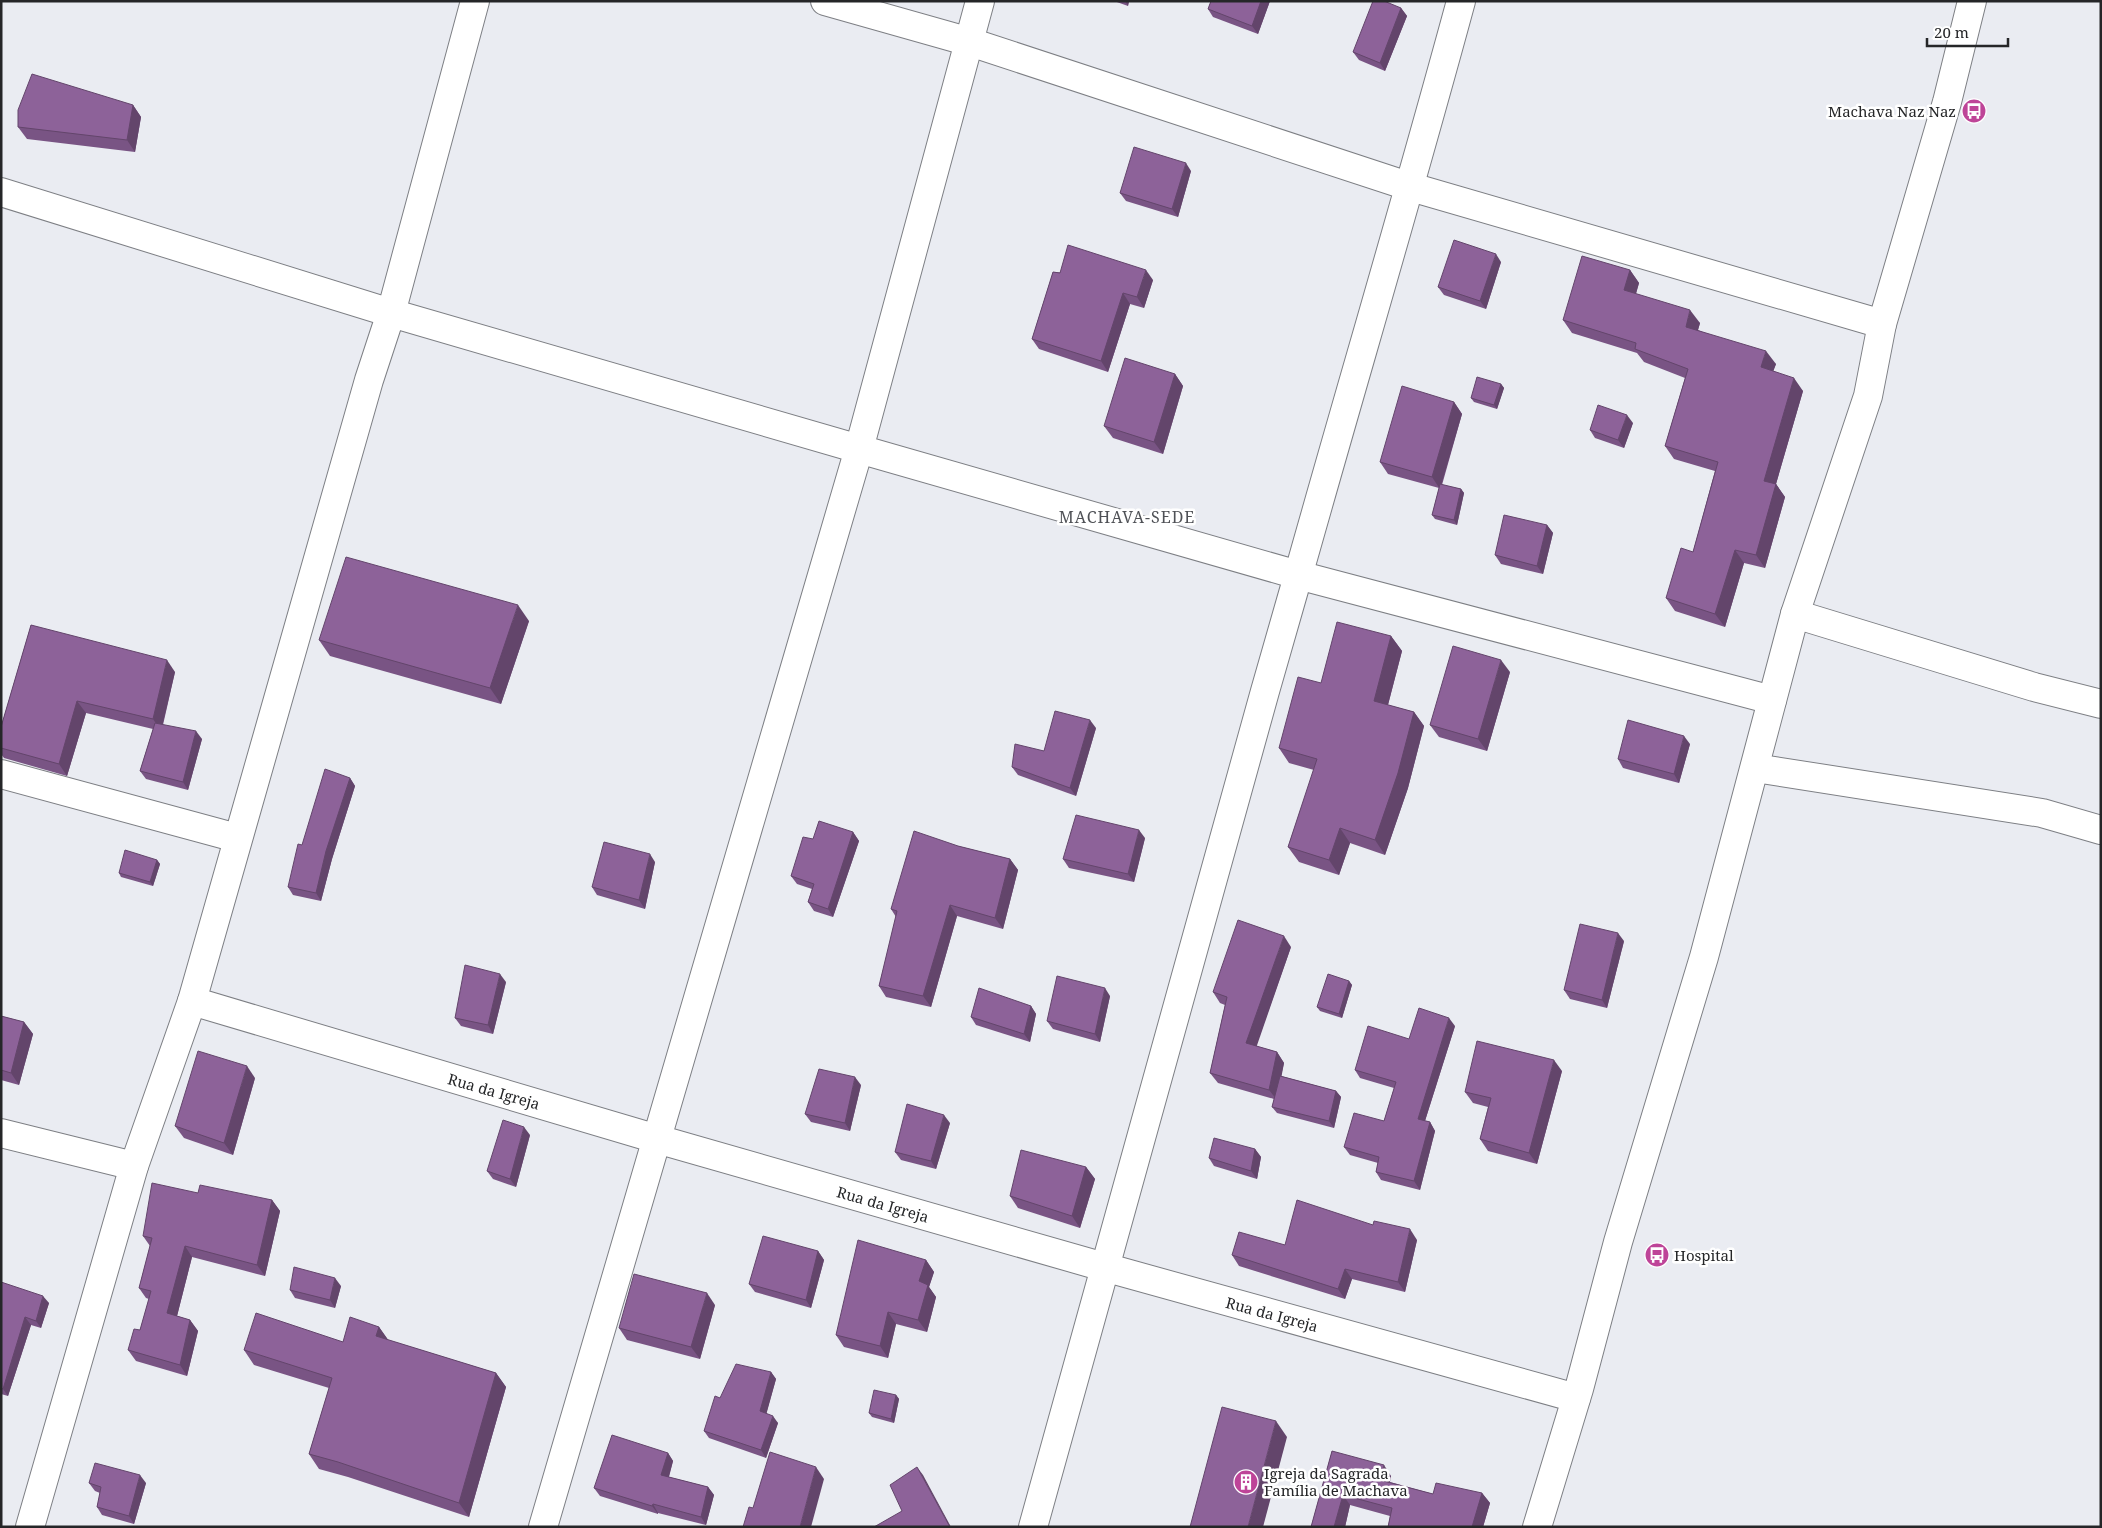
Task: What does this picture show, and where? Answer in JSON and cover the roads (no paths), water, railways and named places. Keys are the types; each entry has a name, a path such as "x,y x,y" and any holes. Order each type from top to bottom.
{"street":[{"path":"30,1527 134,1166 192,1001 369,380 391,313 474,1"},
{"path":"825,1 970,42 1411,187 1882,324"},
{"path":"543,1527 859,449 980,1"},
{"path":"1033,1527 1145,1117 1298,575 1411,187 1461,1"},
{"path":"1537,1527 1576,1398 1618,1242 1704,957 1795,614 1868,396 1882,324 1947,102 1972,1"},
{"path":"1,192 391,313 1298,575 1772,700"},
{"path":"1795,614 2034,688 2101,704"},
{"path":"1755,768 2042,813 2101,830"},
{"path":"1,774 238,838"},
{"name":"Rua da Igreja","path":"192,1001 657,1139 1104,1267 1576,1398"},
{"path":"1,1133 134,1166"}],"place":[{"name":"Machava Naz Naz","path":"1974,111"},
{"name":"Hospital","path":"1657,1255"},
{"name":"Igreja da Sagrada Família de Machava","path":"1246,1482"}],"district":[{"name":"MACHAVA-SEDE","path":"1127,517"}]}
